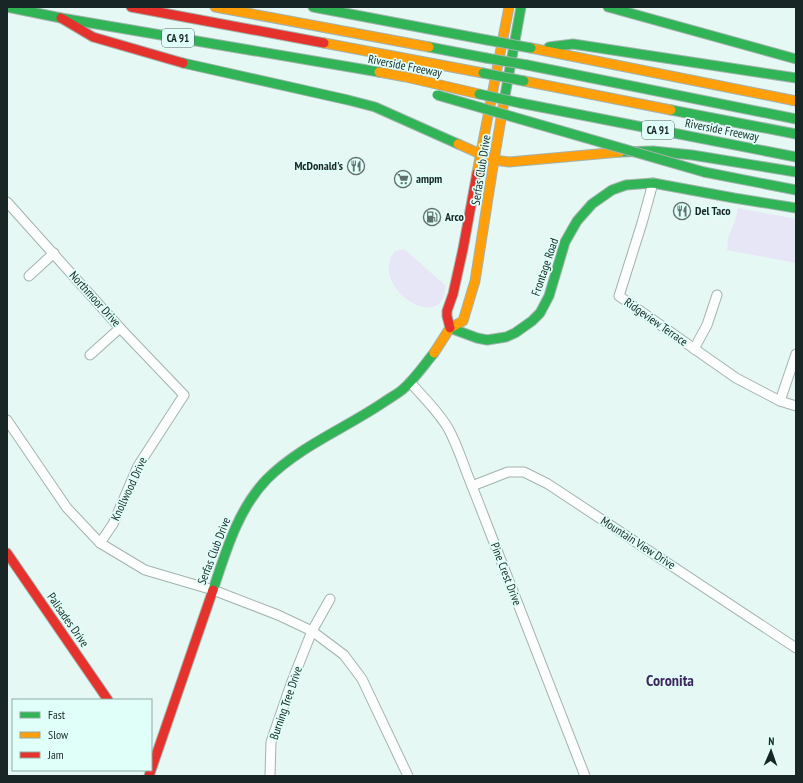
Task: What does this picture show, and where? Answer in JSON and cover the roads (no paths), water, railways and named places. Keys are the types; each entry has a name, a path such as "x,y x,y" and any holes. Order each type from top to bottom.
{"main road":[{"name":"Riverside Freeway","path":"7,7 61,18 406,77 520,103 796,157"},
{"path":"131,7 483,73 796,134"},
{"path":"214,7 527,65 796,119"},
{"path":"313,7 534,48 796,101"},
{"name":"Serfas Club Drive","path":"450,328 447,316 463,249 509,7"},
{"name":"Serfas Club Drive","path":"152,761 154,751 229,542 238,521 251,499 267,479 298,452 368,413 402,390 436,351 450,328 463,321 474,281 521,7"},
{"path":"608,7 796,59"},
{"path":"61,18 93,37 190,66 375,107 494,160 509,162 614,152 653,151 692,155 796,172"},
{"path":"534,48 573,44 796,78"},
{"path":"406,77 437,95 704,172 796,190"},
{"name":"Frontage Road","path":"450,328 487,340 506,337 523,328 540,313 550,296 565,242 577,221 592,204 612,190 626,185 653,183 796,208"},
{"name":"Palisades Drive","path":"7,554 107,699"}],"street":[{"name":"Ridgeview Terrace","path":"653,183 619,296 736,378 780,401 796,406"},
{"name":"Northmoor Drive","path":"7,202 120,328 184,395"},
{"path":"29,276 54,253"},
{"path":"694,349 707,325 717,296"},
{"path":"90,355 120,328"},
{"path":"780,401 796,354"},
{"name":"Pine Crest Drive","path":"410,382 437,412 448,428 585,776"},
{"name":"Knollwood Drive","path":"100,543 113,524 138,466 184,395"},
{"path":"7,420 67,508 100,543 145,570 212,590 278,615 312,632 344,655 362,679 408,776"},
{"name":"Mountain View Drive","path":"472,486 508,472 524,472 548,484 796,648"},
{"name":"Burning Tree Drive","path":"270,776 271,742 291,684 312,632 330,599"}],"place":[{"name":"McDonald's","path":"356,166"},
{"name":"ampm","path":"403,179"},
{"name":"Del Taco","path":"682,211"},
{"name":"Arco","path":"432,217"}],"district":[{"name":"Coronita","path":"670,680"}]}
